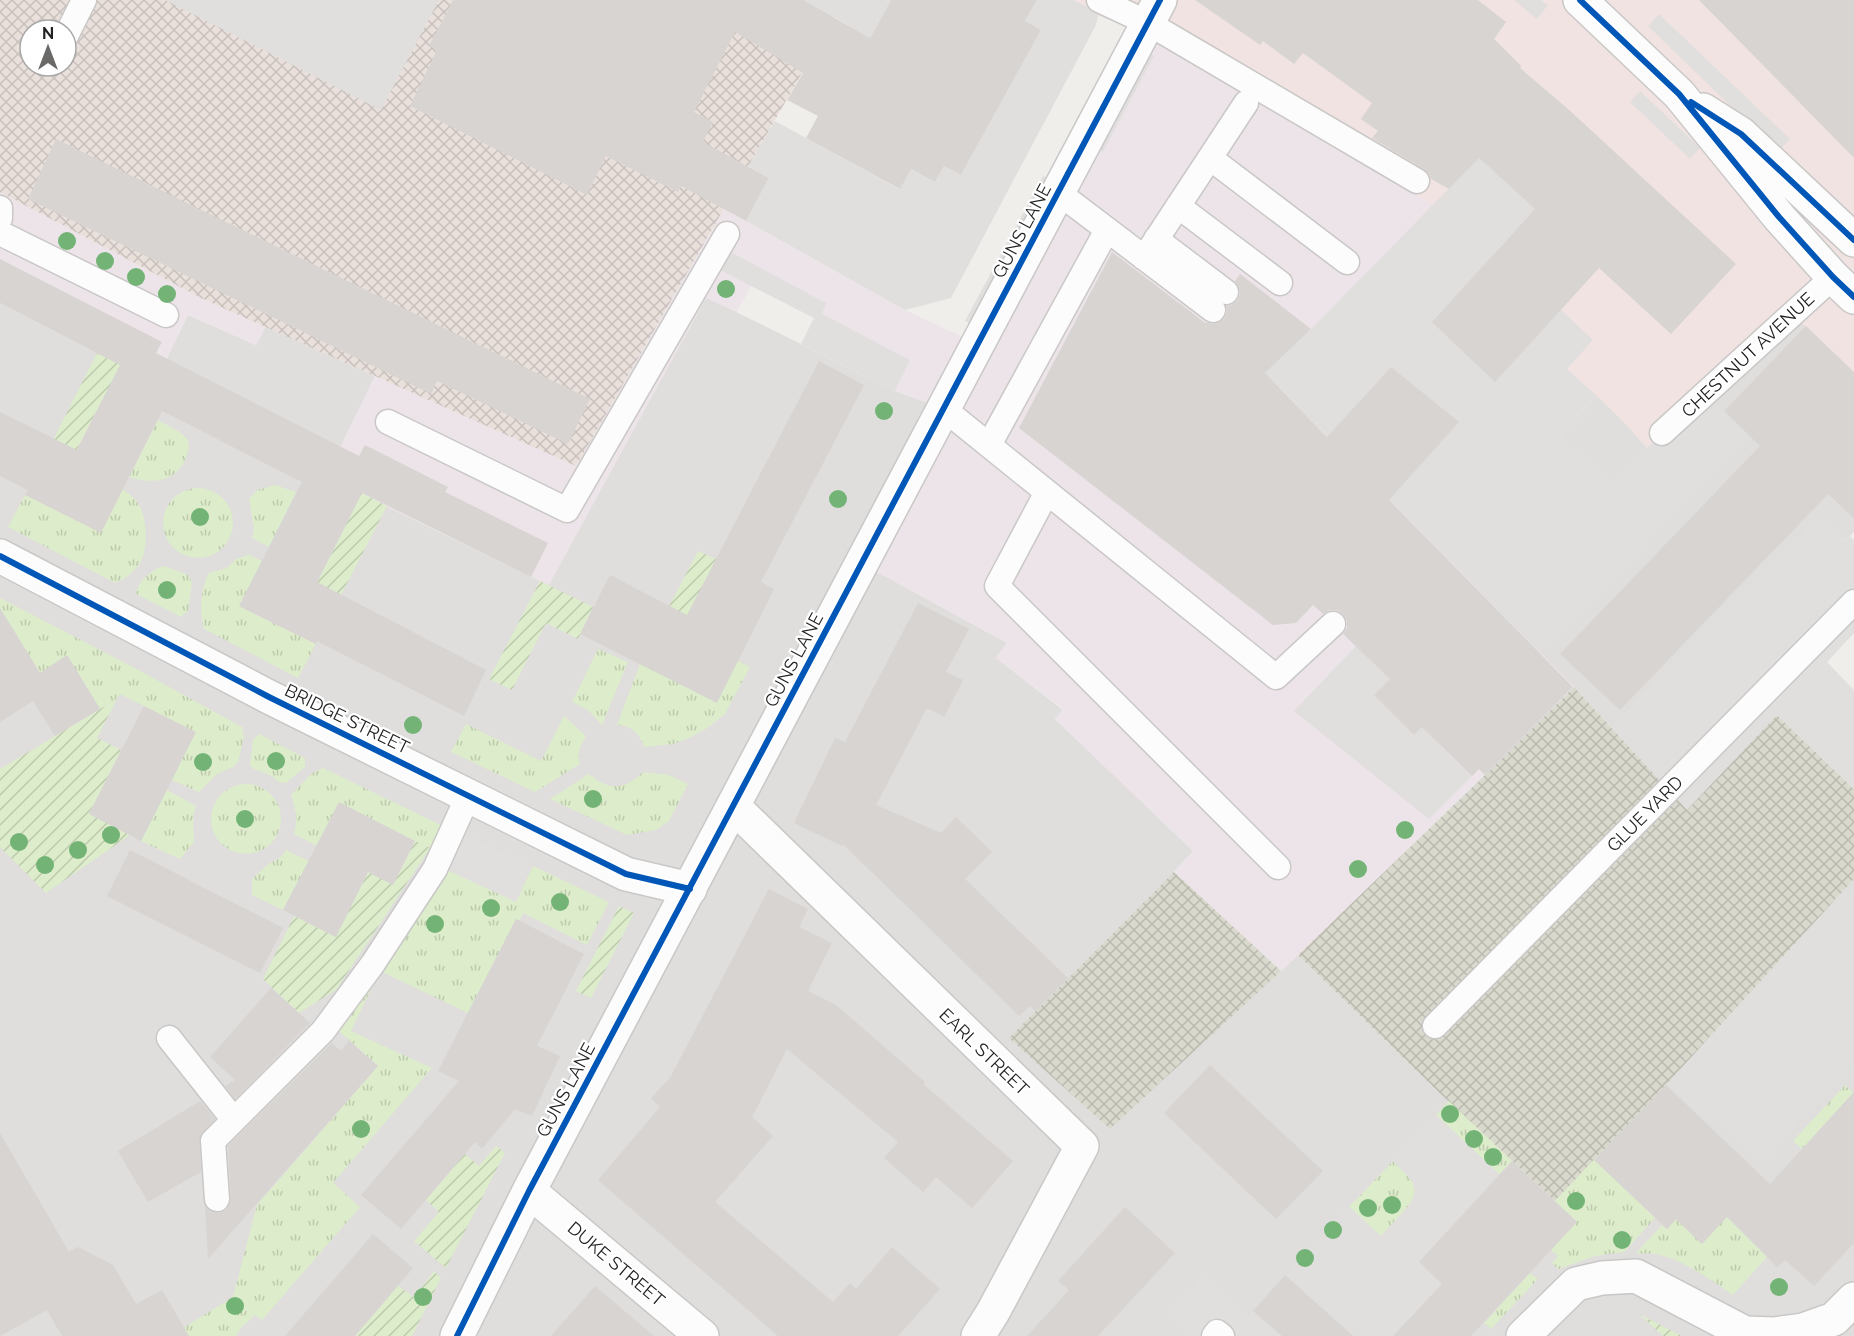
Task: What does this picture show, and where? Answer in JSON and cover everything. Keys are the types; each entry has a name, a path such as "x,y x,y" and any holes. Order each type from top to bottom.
{"street":[{"path":"1580,0 1679,94 1779,217 1843,287"},
{"name":"GUNS LANE","path":"457,1336 529,1191 1154,12"},
{"path":"1679,94 1741,134 1854,240"},
{"name":"BRIDGE STREET","path":"0,556 268,697 626,874 690,889"},
{"name":"EARL STREET","path":"733,806 1082,1146 978,1336"},
{"name":"DUKE STREET","path":"529,1191 702,1336"},
{"path":"1523,1336 1576,1284 1602,1278 1636,1276 1745,1333 1774,1334 1803,1330 1834,1319 1854,1299"}],"lane":[{"path":"75,18 84,0"},
{"path":"1099,0 1154,12 1417,181"},
{"path":"1150,249 1246,103"},
{"path":"1210,158 1347,262"},
{"path":"1059,193 1107,230 1150,249 1219,301"},
{"path":"1178,206 1280,283"},
{"path":"0,208 0,218"},
{"path":"989,445 1107,230"},
{"path":"0,233 166,315"},
{"path":"388,422 567,510 727,234"},
{"name":"CHESTNUT AVENUE","path":"1662,433 1843,287"},
{"path":"944,409 1276,677 1333,624"},
{"path":"1047,492 997,586 1278,867"},
{"name":"GLUE YARD","path":"1435,1026 1854,602"},
{"path":"217,1199 213,1141 323,1031 372,964 435,868 468,796"},
{"path":"169,1038 234,1120"},
{"path":"1214,1336 1217,1332 1222,1336"}],"shaded area":[{"path":"0,0 758,0 822,38 576,466 201,298 0,192"},
{"path":"165,0 439,0 381,110"},
{"path":"785,0 891,0 870,38 834,17 822,38"},
{"path":"1037,0 1073,0 1092,9 1098,16 1096,25 951,298 905,310 746,221 769,178 748,166 775,121 899,189 911,169 935,182 944,166 961,175 1041,30 1025,21"},
{"path":"1073,0 1854,0 1854,391 1749,435 1724,411 1806,327 1793,315 1647,448 1597,396 1443,555 1265,373 1373,266 1144,31 1098,16 1092,9"},
{"path":"1514,0 1541,0 1548,5 1537,19"},
{"path":"1659,14 1790,139 1778,152 1648,26"},
{"path":"1143,31 1433,205 1265,373 1574,687 1281,971 1174,872 1193,851 1055,719 1063,709 996,658 1007,643 861,565 944,409 895,391 801,344 814,318 751,286 737,312 706,298 549,585 326,477 375,376 576,465 724,209 905,310 978,344"},
{"path":"1142,50 1154,56 1103,152 1092,145"},
{"path":"1640,91 1700,148 1690,159 1630,102"},
{"path":"1479,158 1535,209 1497,250 1593,340 1567,369 1597,396 1558,436 1611,485 1662,433 1706,394 1749,435 1539,652 1265,373"},
{"path":"1043,176 1056,182 978,327 965,321"},
{"path":"0,192 201,298 266,326 256,345 188,315 155,383 0,303"},
{"path":"727,250 826,303 822,314 910,360 895,391 801,344 814,318 718,269"},
{"path":"706,297 895,391 944,409 862,565 1007,643 996,658 1063,710 1055,719 1193,851 1174,872 1281,971 1298,955 1429,1083 1555,1201 1666,1085 1854,879 1854,1336 0,1336 0,303 155,383 188,315 256,345 266,326 375,376 326,477 540,581 623,448"},
{"path":"1793,315 1806,326 1757,426 1854,519 1854,532 1844,541 1819,519 1612,728 1443,555 1597,396 1620,418"},
{"path":"1819,518 1844,541 1850,536 1854,540 1854,633 1827,662 1854,690 1854,789 1777,715 1687,810 1612,728"},
{"path":"1356,646 1390,679 1375,695 1414,735 1430,719 1440,745 1472,776 1429,819 1294,711"},
{"path":"1574,687 1669,790 1777,715 1854,789 1854,879 1666,1085 1555,1201 1429,1083 1298,955"},
{"path":"460,832 532,866 516,902 443,868"},
{"path":"1174,872 1281,971 1110,1129 1009,1038"},
{"path":"1844,891 1854,900 1854,1061 1764,1160 1713,1114 1706,1122 1666,1085"},
{"path":"1436,1115 1500,1175 1419,1262 1442,1284 1393,1336 1358,1336 1369,1324 1362,1317 1348,1332 1285,1275 1349,1207 1381,1236 1412,1202 1415,1191 1412,1181 1393,1161"},
{"path":"1202,1277 1246,1318 1253,1311 1282,1336 1191,1336 1167,1314"}],"green space":[{"path":"97,353 144,377 141,411 105,394 71,461 48,450"},
{"path":"158,420 179,432 188,441 187,455 183,464 171,476 156,481 129,477"},
{"path":"275,485 296,492 269,547 252,538 254,529 249,499 257,490"},
{"path":"345,485 387,506 341,595 315,587 349,519"},
{"path":"205,488 218,494 227,503 231,509 233,523 231,537 223,548 212,556 191,558 173,548 165,537 163,516 173,498 184,490"},
{"path":"123,489 141,508 146,534 142,560 128,576 115,583 8,527 25,495"},
{"path":"698,551 716,559 687,631 663,618"},
{"path":"249,555 262,561 239,606 316,644 298,678 204,629 201,601 209,573 227,568 236,559"},
{"path":"164,566 188,575 192,582 188,611 181,617 136,594 139,585 146,577 154,570"},
{"path":"540,581 593,607 578,639 546,623 512,690 489,679"},
{"path":"0,598 242,727 244,737 238,762 233,767 217,774 199,792 172,780 195,732 120,694 117,699 100,709 68,656 40,673 11,626 0,632"},
{"path":"598,649 628,662 602,725 588,710 572,702"},
{"path":"738,661 750,667 725,714 691,737 673,744 644,747 634,731 617,725 640,664"},
{"path":"117,699 97,738 121,750 89,814 130,835 46,893 0,847 0,769"},
{"path":"564,716 586,736 580,750 580,764 535,792 451,752 466,724 541,761"},
{"path":"259,734 305,758 305,767 286,783 279,782 272,776 254,769 250,765 253,740"},
{"path":"323,768 445,827 430,848 415,841 317,846 294,834 296,814 291,795 312,773"},
{"path":"643,772 669,775 688,784 669,821 656,830 627,835 550,799 589,774 610,786 617,786 630,782"},
{"path":"253,784 266,790 275,799 279,805 281,819 279,833 271,844 260,852 239,854 221,844 213,833 211,812 221,794 232,786"},
{"path":"167,790 196,806 193,816 194,842 180,859 141,841"},
{"path":"415,841 430,848 336,990 299,1013 263,979 294,916 336,937 368,872 393,885"},
{"path":"286,850 309,861 283,910 252,895 252,879 267,865 281,857"},
{"path":"533,866 609,902 587,945 523,913 520,920 516,919 468,1013 380,971 443,868 516,901"},
{"path":"619,906 634,913 591,998 576,991"},
{"path":"377,977 351,1031 432,1068 333,1183 360,1207 262,1320 255,1315 236,1336 170,1336 233,1297 257,1205 378,1066 339,1031"},
{"path":"1845,1085 1853,1093 1802,1149 1793,1141"},
{"path":"1449,1101 1512,1161 1500,1175 1436,1115"},
{"path":"496,1146 505,1153 446,1268 414,1241 439,1212 426,1200 465,1154 479,1166"},
{"path":"1603,1150 1658,1202 1650,1212 1655,1218 1624,1252 1595,1256 1558,1269 1552,1263 1558,1256 1551,1250 1577,1222 1555,1201"},
{"path":"1393,1161 1411,1179 1415,1189 1410,1204 1381,1236 1349,1207"},
{"path":"1733,1210 1767,1257 1733,1295 1675,1260 1655,1254 1636,1253 1662,1225 1667,1229 1676,1219 1702,1244"},
{"path":"434,1271 441,1278 412,1336 355,1336 398,1286 414,1297"},
{"path":"1530,1273 1538,1279 1491,1329 1484,1323"},
{"path":"1639,1314 1682,1336 1663,1336"}],"building":[{"path":"453,0 803,0 870,38 891,0 1037,0 1025,21 1041,30 961,175 944,166 935,182 911,169 900,189 806,138 818,116 787,100 803,73 735,32 694,112 713,122 703,142 769,178 746,221 681,186 678,192 606,156 587,195 410,106 437,50 429,46"},
{"path":"1195,0 1478,0 1506,22 1494,39 1521,66 1520,68 1567,108 1736,264 1671,334 1599,268 1495,382 1432,322 1535,209 1479,158 1449,189 1431,179 1424,169 1372,138 1378,131 1361,119 1372,103 1303,53 1294,64 1263,41 1260,45"},
{"path":"1699,0 1854,0 1854,158"},
{"path":"56,139 590,399 568,444 437,381 431,394 28,199"},
{"path":"1112,252 1204,322 1212,324 1224,319 1227,312 1226,306 1237,301 1240,294 1235,281 1240,274 1311,329 1265,373 1327,437 1391,367 1459,422 1389,500 1573,687 1485,775 1479,769 1472,776 1422,727 1414,735 1374,695 1390,679 1343,634 1347,628 1347,621 1343,614 1337,610 1330,610 1323,614 1313,605 1296,623 1273,625 1019,428"},
{"path":"0,259 162,342 156,353 359,456 365,445 448,487 445,492 548,543 531,577 362,493 317,582 486,670 464,716 317,641 316,644 239,606 302,482 162,411 101,533 25,495 28,490 0,476 0,412 77,450 120,365 0,303"},
{"path":"1806,326 1854,372 1854,519 1828,494 1620,710 1560,654 1760,446 1724,411"},
{"path":"819,361 864,385 761,582 774,589 717,703 580,634 610,575 687,615"},
{"path":"918,603 969,629 946,672 963,680 944,717 927,708 876,805 941,833 956,817 992,852 965,879 1068,978 1035,1011 1030,1006 1019,1016 843,844 842,846 794,823 835,738 845,742"},
{"path":"0,608 40,673 67,655 100,709 55,736 33,701 0,722"},
{"path":"144,706 196,732 141,841 89,814"},
{"path":"339,802 415,841 393,885 368,872 336,937 283,910"},
{"path":"130,850 283,928 260,973 107,896"},
{"path":"769,889 808,909 799,927 832,943 808,991 836,1005 1013,1161 972,1208 936,1177 923,1192 884,1158 898,1142 787,1049 752,1117 773,1136 715,1202 833,1302 850,1283 856,1289 892,1247 940,1289 898,1336 778,1336 598,1180 660,1107 651,1098 670,1078"},
{"path":"516,919 584,954 537,1046 560,1056 532,1116 515,1109 482,1149 475,1142 401,1229 361,1195 459,1081 438,1071"},
{"path":"271,988 310,1023 235,1099 225,1086 235,1080 210,1057"},
{"path":"349,1041 378,1066 208,1259 205,1207 211,1212 219,1213 230,1205 228,1146 332,1043 341,1051"},
{"path":"1210,1065 1323,1171 1276,1219 1164,1113"},
{"path":"1666,1085 1770,1184 1854,1092 1854,1243 1814,1286 1785,1260 1777,1267 1727,1217 1702,1244 1676,1219 1667,1229 1594,1160"},
{"path":"200,1101 215,1119 200,1136 201,1172 148,1202 118,1151"},
{"path":"0,1133 69,1252 78,1247 113,1265 136,1304 162,1290 189,1336 62,1336 47,1310 0,1336"},
{"path":"1512,1161 1577,1222 1471,1336 1393,1336 1442,1284 1419,1262"},
{"path":"1125,1207 1175,1253 1098,1336 1027,1336 1069,1290 1058,1281"},
{"path":"373,1234 413,1268 355,1336 285,1336"},
{"path":"1285,1275 1353,1336 1282,1336 1253,1311"},
{"path":"595,1286 654,1336 551,1336"}],"cycle path":[{"path":"457,1336 529,1191 1160,0"},
{"path":"1580,0 1679,94 1779,217 1854,297"},
{"path":"1691,102 1741,134 1854,240"},
{"path":"0,556 269,697 626,874 690,889"}]}
